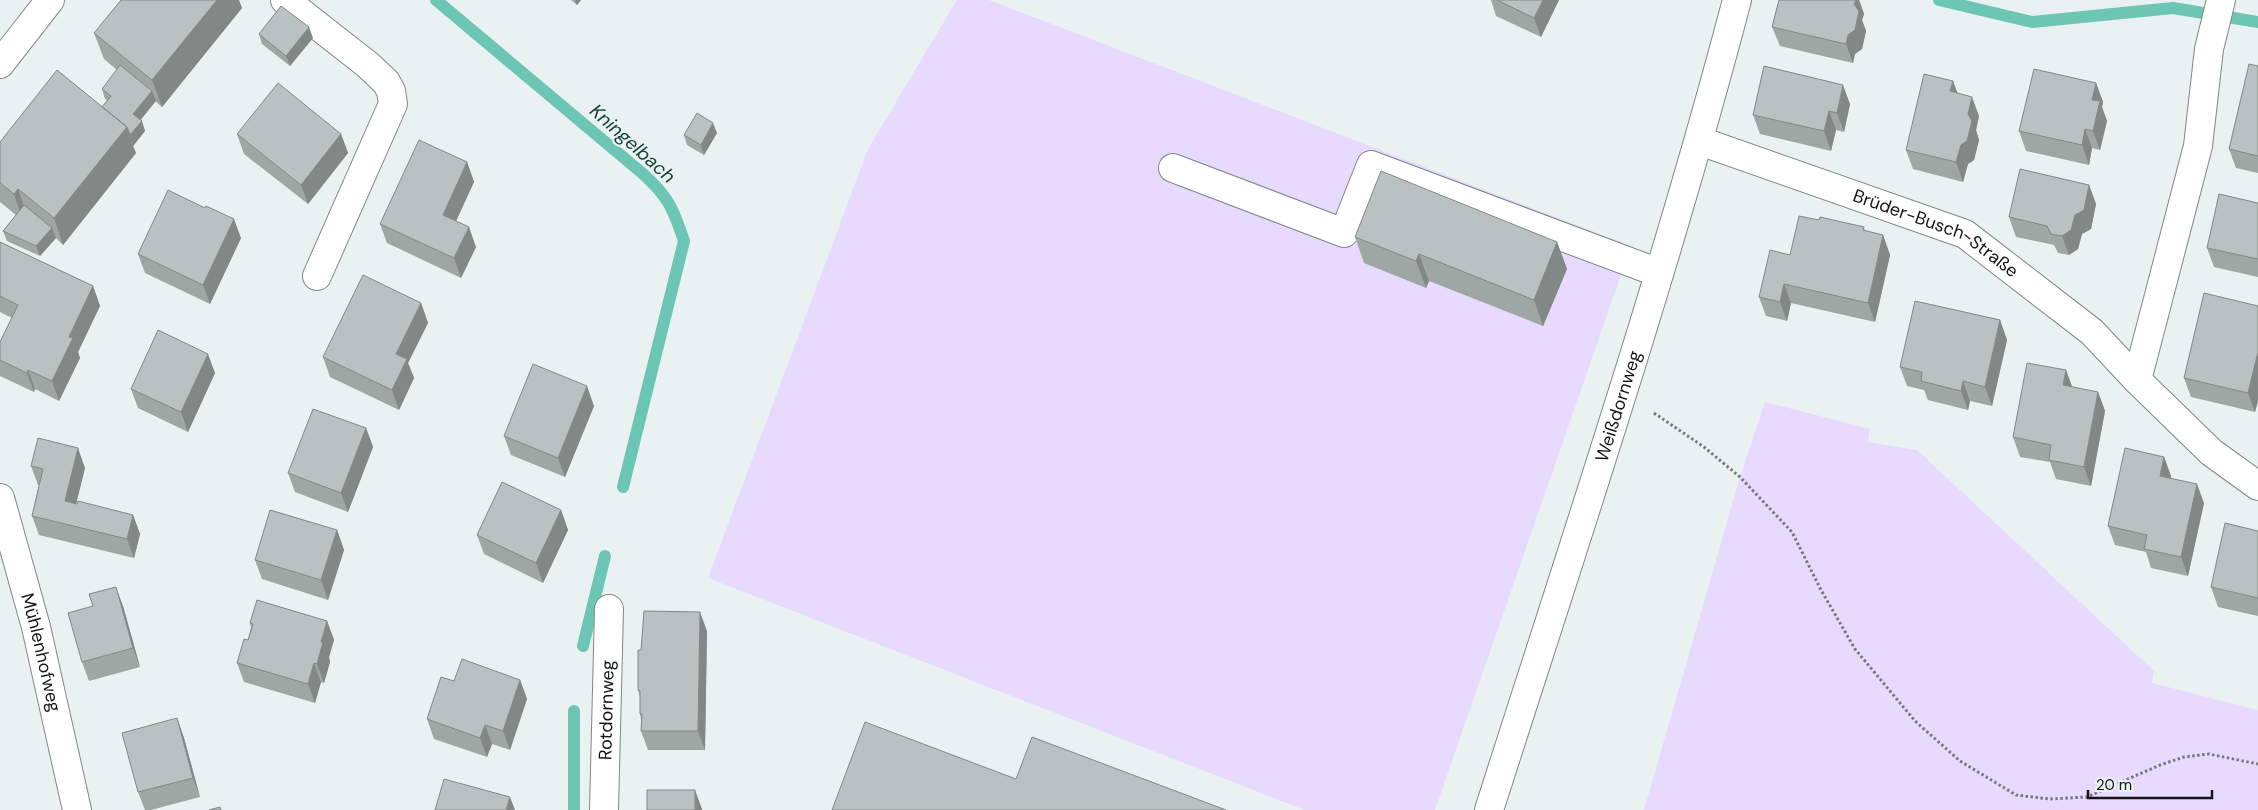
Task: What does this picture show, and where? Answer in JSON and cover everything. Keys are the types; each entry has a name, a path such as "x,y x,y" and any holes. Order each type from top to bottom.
{"street":[{"path":"0,64 50,0"},
{"path":"285,0 368,65 386,82 391,91 393,104 317,276"},
{"name":"Weißdornweg","path":"1489,810 1620,402 1700,141 1737,0"},
{"path":"2137,380 2198,146 2209,49 2221,0"},
{"name":"Brüder-Busch-Straße","path":"1700,141 1965,234 2092,332 2137,380 2211,452 2258,486"},
{"path":"1174,168 1344,233 1371,165 1659,273"},
{"name":"Mühlenhofweg","path":"0,498 36,627 77,810"},
{"name":"Rotdornweg","path":"604,810 609,609"}],"path":[{"path":"1620,402 1656,414 1704,448 1740,477 1792,532 1821,590 1855,649 1915,721 1960,761 2016,795 2050,799 2087,797 2160,765 2184,757 2209,754 2258,764"}],"shaded area":[{"path":"957,0 989,0 1631,246 1435,810 1305,810 708,578 868,149"},
{"path":"1765,402 1870,429 1868,442 1917,450 2154,671 2152,683 2258,710 2258,810 1644,810 1740,477"}],"building":[{"path":"121,0 217,0 152,80 94,33"},
{"path":"1497,0 1543,0 1534,18"},
{"path":"1779,0 1856,0 1854,4 1859,11 1855,30 1848,35 1846,44 1772,27"},
{"path":"281,6 309,27 286,56 259,34"},
{"path":"2249,64 2258,66 2258,156 2229,149"},
{"path":"120,65 152,91 133,114 142,121 130,135 127,127 102,107 111,96 102,89"},
{"path":"1764,66 1843,85 1837,113 1829,111 1824,131 1753,115"},
{"path":"2034,69 2096,83 2092,100 2100,101 2093,131 2085,129 2082,145 2019,131"},
{"path":"57,70 127,127 54,218 18,189 14,194 0,183 0,142"},
{"path":"1924,74 1953,81 1950,91 1972,97 1968,114 1972,121 1967,141 1961,145 1956,162 1906,150"},
{"path":"278,83 341,134 301,185 237,134"},
{"path":"697,113 713,123 701,145 684,135"},
{"path":"419,140 467,162 443,215 469,227 454,258 380,224"},
{"path":"2020,169 2089,185 2084,210 2075,215 2071,230 2062,236 2051,234 2047,226 2009,217"},
{"path":"1381,171 1557,242 1534,300 1419,254 1416,261 1355,237"},
{"path":"168,190 205,208 206,206 234,219 203,285 138,254"},
{"path":"2219,194 2258,203 2258,259 2207,248"},
{"path":"24,205 52,228 36,246 3,231"},
{"path":"1799,216 1819,220 1820,217 1864,227 1863,230 1883,235 1868,303 1784,284 1780,302 1759,297 1770,250 1790,255"},
{"path":"0,242 93,286 69,337 73,338 52,381 28,370 27,373 0,360 0,342 18,305 0,296"},
{"path":"363,275 421,303 396,354 407,359 392,390 323,357"},
{"path":"2204,293 2258,306 2258,352 2248,393 2184,378"},
{"path":"1915,301 2000,320 1985,387 1963,381 1961,391 1921,381 1922,372 1900,367"},
{"path":"158,330 208,354 181,412 131,389"},
{"path":"2027,363 2066,370 2063,385 2098,392 2084,467 2049,460 2051,445 2013,437"},
{"path":"533,364 587,386 558,458 504,436"},
{"path":"313,409 366,428 341,493 288,473"},
{"path":"38,438 78,448 65,501 77,504 78,501 133,515 127,539 32,516 43,469 31,466"},
{"path":"2125,448 2164,457 2160,476 2197,484 2181,557 2144,549 2147,535 2108,526"},
{"path":"502,482 561,510 536,563 477,535"},
{"path":"270,510 337,530 321,580 255,560"},
{"path":"2225,523 2258,531 2258,598 2211,587"},
{"path":"116,587 133,648 82,662 68,613 93,606 89,594"},
{"path":"257,600 327,621 317,664 314,663 308,684 237,663 244,639 248,640 253,624 250,623"},
{"path":"644,611 700,612 698,731 641,731 642,714 640,714 640,691 638,690 638,650 641,650"},
{"path":"462,659 520,680 503,731 485,725 480,738 427,719 441,677 454,681"},
{"path":"177,718 193,778 138,792 122,733"},
{"path":"865,722 1016,779 1032,737 1226,810 832,810"},
{"path":"444,779 510,797 506,810 435,810"},
{"path":"647,790 695,790 695,810 647,810"},
{"path":"220,807 221,810 209,810"}],"waterway":[{"name":"Kningelbach","path":"436,0 642,173 664,196 676,220 684,241 623,487"},
{"path":"1939,0 2032,22 2173,8 2258,22"},
{"name":"Kningelbach","path":"583,646 605,556"},
{"name":"Kningelbach","path":"574,711 574,810"}]}
